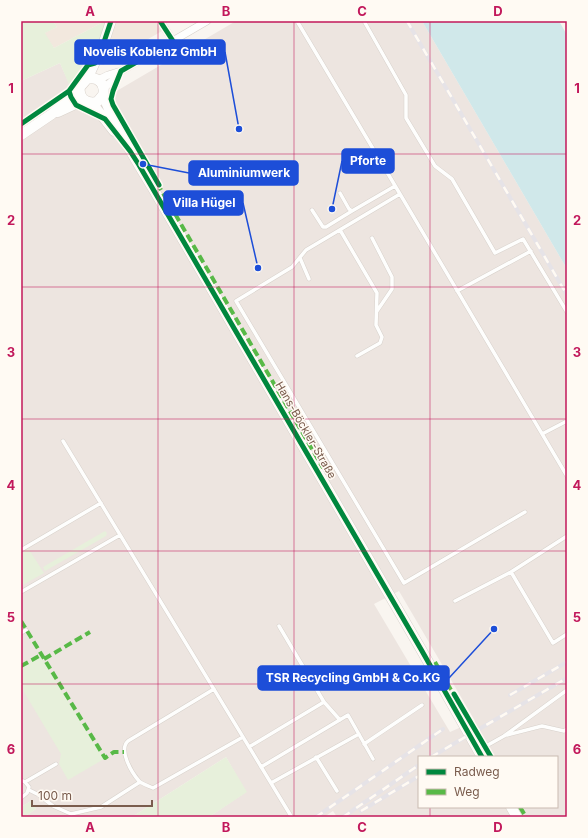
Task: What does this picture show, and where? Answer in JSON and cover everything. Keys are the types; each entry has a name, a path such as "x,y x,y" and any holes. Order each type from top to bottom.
{"main road":[{"path":"52,114 88,101 100,99 99,85 90,73 104,42 111,21"},
{"path":"21,135 52,114 71,97 84,82 99,85"},
{"name":"Hans-Böckler-Straße","path":"99,85 111,115 130,151 158,196 418,644 480,754"},
{"path":"80,87 80,94 88,101"},
{"name":"Hans-Böckler-Straße","path":"88,101 130,151"},
{"path":"512,808 517,817"}],"street":[{"path":"160,21 173,41"},
{"path":"99,85 112,81 121,71 207,21"}],"lane":[{"path":"297,21 567,476"},
{"path":"364,21 406,94 406,118 434,166 452,179 495,253 523,239 567,312"},
{"path":"312,210 323,227 395,186"},
{"path":"340,194 349,209 352,211"},
{"path":"400,194 306,250 292,268 236,301 404,583 525,512"},
{"path":"340,230 377,293 376,325 382,337 380,343 357,356"},
{"path":"372,238 392,277 392,288 377,312"},
{"path":"457,291 531,251"},
{"path":"300,258 309,280"},
{"path":"542,434 567,421"},
{"path":"63,441 291,816"},
{"path":"21,550 101,503"},
{"path":"21,592 120,535"},
{"path":"455,601 511,572 567,536"},
{"path":"511,572 553,643 567,634"},
{"path":"279,626 324,702 340,720"},
{"path":"21,633 26,630"},
{"path":"214,689 125,743 123,748 125,759 140,782 153,788 176,777 243,737"},
{"path":"480,754 567,690"},
{"path":"249,747 324,702"},
{"path":"364,744 422,705"},
{"path":"261,766 348,715 373,759"},
{"path":"504,736 542,726 564,730 567,729"},
{"path":"271,783 358,734"},
{"path":"316,757 337,791"},
{"path":"56,764 23,781 29,787 29,790 39,795 53,806 72,815 101,807 140,782"},
{"path":"21,798 29,790"}],"shaded area":[{"path":"53,21 105,21 54,48 44,33 57,27"},
{"path":"107,21 165,21 169,27 103,65 90,59 103,35"},
{"path":"236,21 422,21 567,269 567,817 337,817 333,811 324,817 209,817 246,792 226,757 132,817 24,817 36,809 31,801 21,807 21,81 60,63 82,113","holes":["399,591 475,721 450,732 374,604"]}],"green space":[{"path":"21,21 53,21 57,27 45,33 54,48 107,21 101,39 92,56 70,87 60,63 21,81"},
{"path":"105,531 107,533 106,536 45,571 43,567"},
{"path":"28,548 44,573 21,586 21,553"},
{"path":"40,657 104,759 68,780 59,764 61,754 21,687 21,667"},
{"path":"226,757 247,792 209,817 132,817"},
{"path":"31,801 36,809 24,817 21,817 21,807"}],"water":[{"path":"422,21 559,21 567,35 567,269"}],"railway":[{"path":"407,21 567,295"},
{"path":"510,695 567,662"},
{"path":"433,756 567,678"},
{"path":"316,817 443,729"},
{"path":"343,817 418,766"},
{"path":"361,811 418,777"}],"marked path":[{"path":"157,183 323,468"},
{"path":"21,621 105,758 114,752 124,752"},
{"path":"44,659 90,632"},
{"path":"21,666 41,655"},
{"path":"435,662 455,697"},
{"path":"521,808 526,817"}],"cycle path":[{"path":"111,21 95,63 88,65 69,91 71,97 76,105 105,119 139,165 422,651 481,756"},
{"path":"159,185 111,99 121,71 173,41 160,21"},
{"path":"21,124 69,91"},
{"path":"454,694 490,756"}],"place":[{"name":"Novelis Koblenz GmbH","path":"239,129"},
{"name":"Aluminiumwerk","path":"143,164"},
{"name":"Pforte","path":"332,209"},
{"name":"Villa Hügel","path":"258,268"},
{"name":"TSR Recycling GmbH & Co.KG","path":"494,629"}]}
